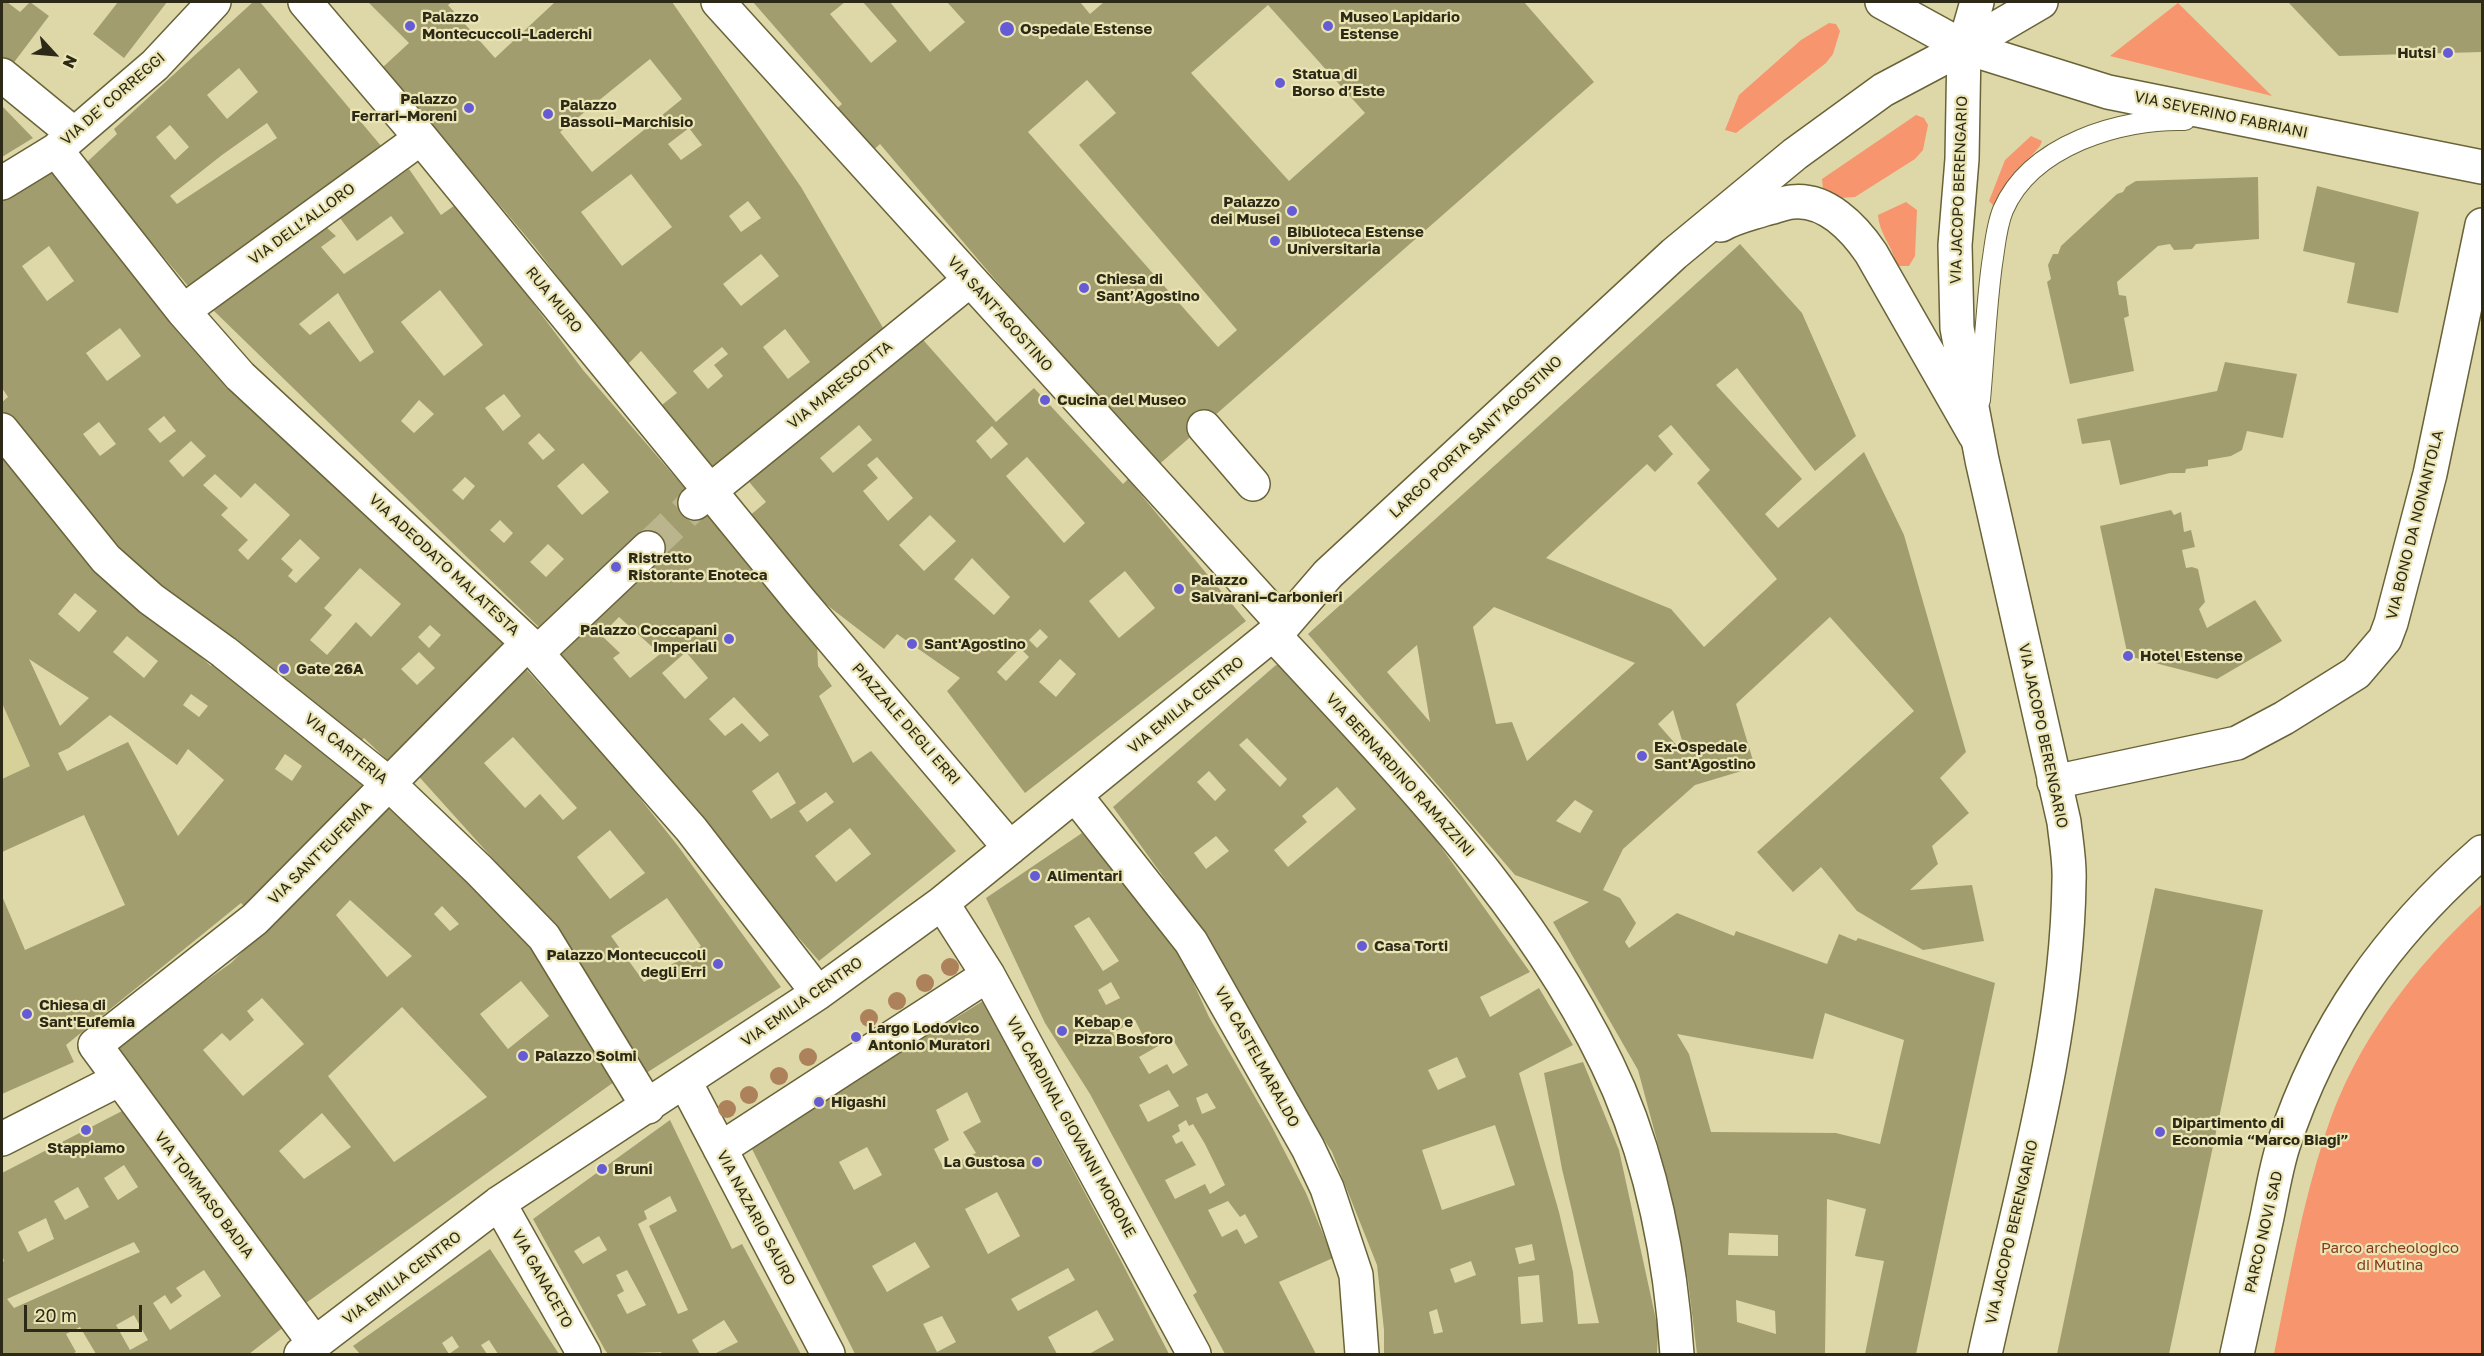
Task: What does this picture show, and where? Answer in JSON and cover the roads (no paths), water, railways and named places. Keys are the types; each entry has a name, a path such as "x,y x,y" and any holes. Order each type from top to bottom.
{"street":[{"name":"VIA DE' CORREGGI","path":"2,183 65,142 156,64 214,2"},
{"name":"RUA MURO","path":"305,2 421,138 702,496 800,601"},
{"name":"VIA SANT'AGOSTINO","path":"718,2 1237,574 1279,629"},
{"name":"VIA SEVERINO FABRIANI","path":"1882,2 1964,47 2108,92 2482,167"},
{"name":"VIA JACOPO BERENGARIO","path":"1977,2 1964,47 1962,159 1954,285 1963,369 2064,822 2070,879 2062,984 2041,1103 1985,1354"},
{"name":"LARGO PORTA SANT’AGOSTINO","path":"1279,629 1328,574 1674,254 1795,154 1883,90 1964,47 2041,2"},
{"name":"VIA ADEODATO MALATESTA","path":"2,75 65,142 183,311 240,376 532,648 691,829 818,993"},
{"name":"VIA DELL’ALLORO","path":"183,311 421,138"},
{"name":"LARGO PORTA SANT’AGOSTINO","path":"1674,254 1726,222 1792,202 1816,205 1836,216 1854,231 1871,253 1977,438"},
{"name":"VIA BONO DA NONANTOLA","path":"2054,782 2237,743 2284,718 2356,673 2385,639 2430,474 2482,225"},
{"name":"VIA MARESCOTTA","path":"702,496 970,280"},
{"path":"1204,427 1253,484"},
{"name":"VIA CARTERIA","path":"2,430 83,532 121,572 151,599 224,652 389,784 544,938 648,1107"},
{"name":"VIA SANT'EUFEMIA","path":"95,1045 255,919 389,784 532,648 648,548"},
{"name":"PIAZZALE DEGLI ERRI","path":"800,601 1010,848"},
{"name":"VIA EMILIA CENTRO","path":"323,1347 499,1203 818,993 942,903 1279,629"},
{"name":"VIA BERNARDINO RAMAZZINI","path":"1279,629 1441,817 1504,897 1569,995 1619,1091 1650,1182 1666,1258 1677,1354"},
{"name":"VIA CASTELMARALDO","path":"1075,795 1191,942 1308,1148 1326,1188 1356,1275 1362,1354"},
{"name":"PARCO NOVI SAD","path":"2237,1354 2282,1148 2304,1088 2327,1040 2363,980 2399,933 2440,889 2482,852"},
{"name":"VIA CARDINAL GIOVANNI MORONE","path":"942,903 988,975 1194,1354"},
{"path":"720,1149 988,975"},
{"name":"VIA TOMMASO BADIA","path":"95,1045 118,1080 323,1347"},
{"path":"2,1139 118,1080"},
{"name":"VIA NAZARIO SAURO","path":"685,1082 828,1354"},
{"name":"VIA GANACETO","path":"499,1203 584,1354"}],"lane":[{"name":"VIA JACOPO BERENGARIO","path":"1977,438 1989,287 1996,236 2004,210 2022,183 2064,148 2121,125 2158,119 2253,122"}],"tunnel":[{"path":"648,548 695,503"}],"place":[{"name":"Palazzo Montecuccoli–Laderchi","path":"410,26"},
{"name":"Museo Lapidario Estense","path":"1328,26"},
{"name":"Ospedale Estense","path":"1007,29"},
{"name":"Hutsi","path":"2448,53"},
{"name":"Statua di Borso d’Este","path":"1280,83"},
{"name":"Palazzo Ferrari–Moreni","path":"469,108"},
{"name":"Palazzo Bassoli–Marchisio","path":"548,114"},
{"name":"Palazzo dei Musei","path":"1292,211"},
{"name":"Biblioteca Estense Universitaria","path":"1275,241"},
{"name":"Chiesa di Sant’Agostino","path":"1084,288"},
{"name":"Cucina del Museo","path":"1045,400"},
{"name":"Ristretto Ristorante Enoteca","path":"616,567"},
{"name":"Palazzo Salvarani–Carbonieri","path":"1179,589"},
{"name":"Palazzo Coccapani Imperiali","path":"729,639"},
{"name":"Sant'Agostino","path":"912,644"},
{"name":"Hotel Estense","path":"2128,656"},
{"name":"Gate 26A","path":"284,669"},
{"name":"Ex-Ospedale Sant'Agostino","path":"1642,756"},
{"name":"Alimentari","path":"1035,876"},
{"name":"Casa Torti","path":"1362,946"},
{"name":"Palazzo Montecuccoli degli Erri","path":"718,964"},
{"name":"Chiesa di Sant'Eufemia","path":"27,1014"},
{"name":"Kebap e Pizza Bosforo","path":"1062,1031"},
{"name":"Largo Lodovico Antonio Muratori","path":"856,1037"},
{"name":"Palazzo Solmi","path":"523,1056"},
{"name":"Higashi","path":"819,1102"},
{"name":"Stappiamo","path":"86,1130"},
{"name":"Dipartimento di Economia “Marco Biagi”","path":"2160,1132"},
{"name":"La Gustosa","path":"1037,1162"},
{"name":"Bruni","path":"602,1169"}],"park label":[{"name":"Parco archeologico di Mutina","path":"2390,1256"}]}
